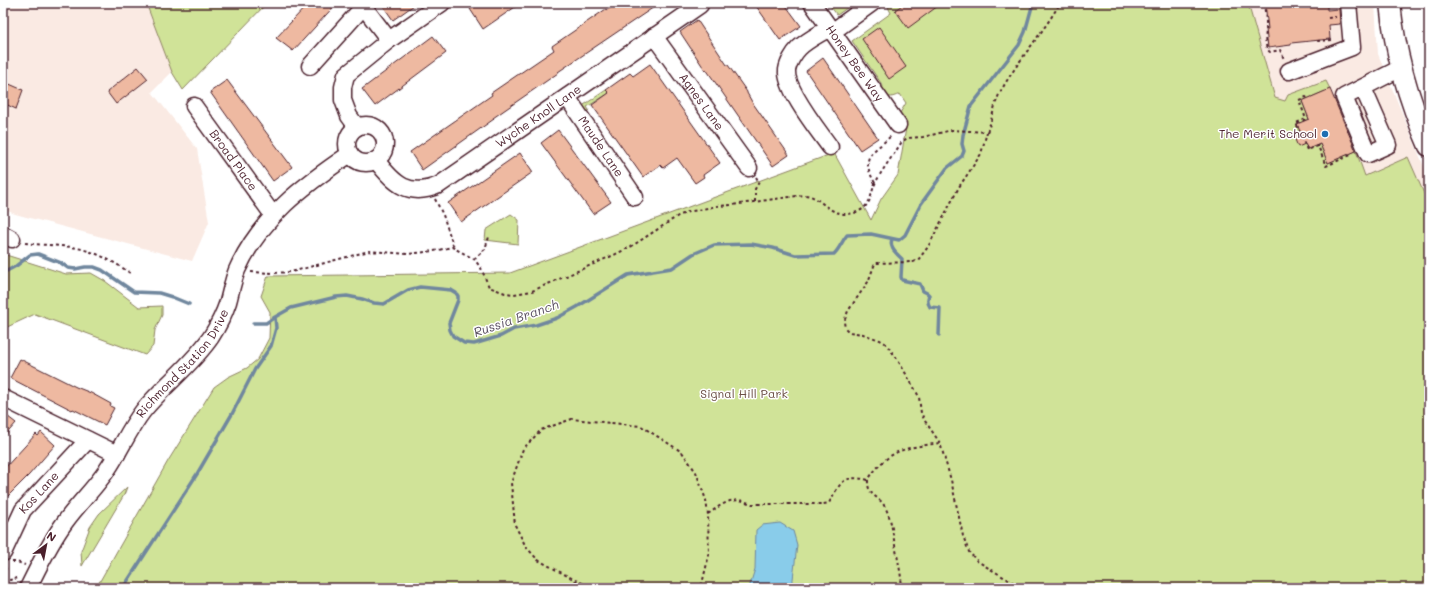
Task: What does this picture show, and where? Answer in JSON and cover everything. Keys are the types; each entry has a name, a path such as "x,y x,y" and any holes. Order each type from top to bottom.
{"main road":[{"path":"1390,3 1392,30 1401,68 1413,107 1429,146"}],"street":[{"path":"356,127 349,116 343,100 343,87 346,76 389,40 442,3"},
{"name":"Honey Bee Way","path":"812,3 896,129"},
{"path":"830,147 790,85 788,69 793,56 799,48 831,30 872,3"},
{"path":"1289,71 1352,48 1348,3"},
{"path":"310,66 362,5 389,40"},
{"name":"Wyche Knoll Lane","path":"430,189 439,185 700,5"},
{"name":"Agnes Lane","path":"654,36 749,168"},
{"path":"1363,88 1401,68"},
{"name":"Maude Lane","path":"567,97 635,196"},
{"name":"Broad Place","path":"194,106 273,215"},
{"path":"369,125 376,127 381,131 385,143 384,150 381,156 376,160 365,163 354,159 350,154 347,149 348,136 356,127 369,125"},
{"name":"Richmond Station Drive","path":"23,585 64,522 107,471 142,412 155,397 190,363 211,337 225,311 237,270 254,240 273,215 350,154"},
{"path":"376,160 399,186 416,190 430,189"},
{"path":"3,398 117,454"},
{"name":"Kos Lane","path":"3,554 23,510 88,440"}],"path":[{"path":"1022,588 977,561 969,552 963,536 951,480 940,443 921,413 919,397 916,390 896,357 884,343 863,334 849,332 845,328 844,322 848,311 868,282 876,263 918,260 928,247 959,187 981,154 987,132 993,120 997,99 1001,90 1010,74 1051,20 1060,3"},
{"path":"1265,3 1265,32 1267,48 1270,52 1280,50 1289,71"},
{"path":"1307,98 1306,97 1299,100 1306,119 1296,123 1307,150 1318,146 1326,166 1356,153"},
{"path":"875,183 868,168 867,161 872,152 896,129"},
{"path":"237,270 274,273 291,272 369,251 408,254 434,252 447,248 454,248 474,259 481,268 489,288 505,294 526,292 614,255 637,243 678,216 717,206 732,206 812,195 827,208 839,213 853,214 858,212 869,202 875,183 901,143 907,138 923,137 957,129 987,132"},
{"path":"749,168 759,182 755,189 755,202"},
{"path":"430,189 443,215 454,248"},
{"path":"8,236 24,243 72,247 83,250 106,258 130,273"},
{"path":"474,259 486,249 489,237 491,238"},
{"path":"594,588 575,580 538,560 526,547 515,525 511,482 523,449 540,430 572,419 641,426 682,452 696,472 706,500 709,555 701,588"},
{"path":"902,588 900,565 894,544 891,521 884,505 872,495 868,486 868,480 881,464 891,455 900,450 940,443"},
{"path":"708,515 721,505 730,501 740,500 752,504 829,503 839,484 847,480 857,478 868,480"},
{"path":"5,570 3,577 10,580 16,578 23,585"}],"shaded area":[{"path":"3,3 146,3 172,72 152,92 197,149 209,222 192,261 15,214 3,209"},
{"path":"1248,3 1375,3 1378,54 1429,179 1429,226 1297,148 1275,99"}],"green space":[{"path":"146,3 267,3 183,90 172,72"},
{"path":"828,3 854,3 837,15"},
{"name":"Signal Hill Park","path":"894,3 1248,3 1275,98 1285,101 1288,95 1326,81 1330,89 1302,101 1309,119 1297,124 1307,149 1320,144 1328,163 1356,151 1365,176 1408,157 1429,205 1429,588 96,588 168,461 214,387 228,377 247,368 258,359 269,338 270,312 261,296 268,276 510,273 834,153 871,220 881,199 898,175 907,122 900,113 906,103 900,94 890,97 881,91 883,86 852,41 891,13 888,7"},
{"path":"606,90 609,93 587,107 589,110 585,113 581,107"},
{"path":"511,214 519,220 518,244 485,240 486,230"},
{"path":"3,254 66,274 91,273 105,281 139,307 162,306 162,315 155,330 153,346 145,355 35,314 3,329"},
{"path":"127,487 124,495 82,566 81,551 90,527 99,514"}],"water":[{"path":"780,523 793,531 797,545 792,588 749,588 755,569 756,530 762,525"}],"building":[{"path":"309,3 337,3 293,51 276,38"},
{"path":"381,3 417,3 393,20"},
{"path":"479,3 521,3 483,29 470,9"},
{"path":"618,3 660,3 558,72 422,170 410,152 492,95 491,93 554,50 552,46 606,9 607,10"},
{"path":"754,3 784,3 801,26 780,40"},
{"path":"905,3 942,3 908,28 895,10"},
{"path":"1265,3 1327,3 1327,10 1339,9 1340,24 1329,25 1330,39 1291,43 1291,45 1268,48 1266,29 1268,29"},
{"path":"697,20 789,155 773,166 680,32"},
{"path":"879,27 906,67 889,79 862,39"},
{"path":"433,36 446,53 375,106 362,89"},
{"path":"823,58 878,138 860,150 806,71"},
{"path":"650,64 720,163 703,175 704,177 695,183 677,158 663,168 660,165 643,177 592,105 609,93 606,90 630,73 633,76"},
{"path":"138,67 148,79 116,104 107,92"},
{"path":"227,80 292,167 273,181 210,92"},
{"path":"7,83 23,90 16,109 3,103 3,94"},
{"name":"The Merit School","path":"1330,89 1356,151 1328,163 1320,144 1308,149 1305,144 1298,147 1294,137 1301,134 1297,124 1309,119 1302,101"},
{"path":"558,130 611,202 593,214 541,143"},
{"path":"520,153 533,172 461,222 448,203"},
{"path":"20,359 111,404 110,406 114,408 105,425 10,378"},
{"path":"3,413 16,423 3,438"},
{"path":"41,432 55,445 29,475 3,501 3,470 36,434 38,436"}],"waterway":[{"name":"Russia Branch","path":"253,323 266,323 291,308 336,297 347,296 384,304 408,290 420,287 451,290 456,293 458,300 449,323 450,330 453,336 464,343 474,344 501,336 514,329 536,325 557,318 628,275 672,268 693,254 714,245 751,244 773,248 795,255 834,254 847,235 871,234 899,240 905,235 921,204 947,168 962,156 964,151 962,144 963,135 971,106 1019,45 1025,32 1033,3"},
{"path":"892,239 892,248 902,259 902,280 920,284 923,291 929,295 928,304 930,307 940,308 939,335"},
{"name":"Russia Branch","path":"3,273 16,266 30,255 38,254 61,263 68,268 75,269 94,267 102,270 134,292 159,293 189,304"},
{"path":"123,588 197,474 232,414 255,369 271,346 276,328 275,317"}],"place":[{"name":"The Merit School","path":"1325,134"}]}
